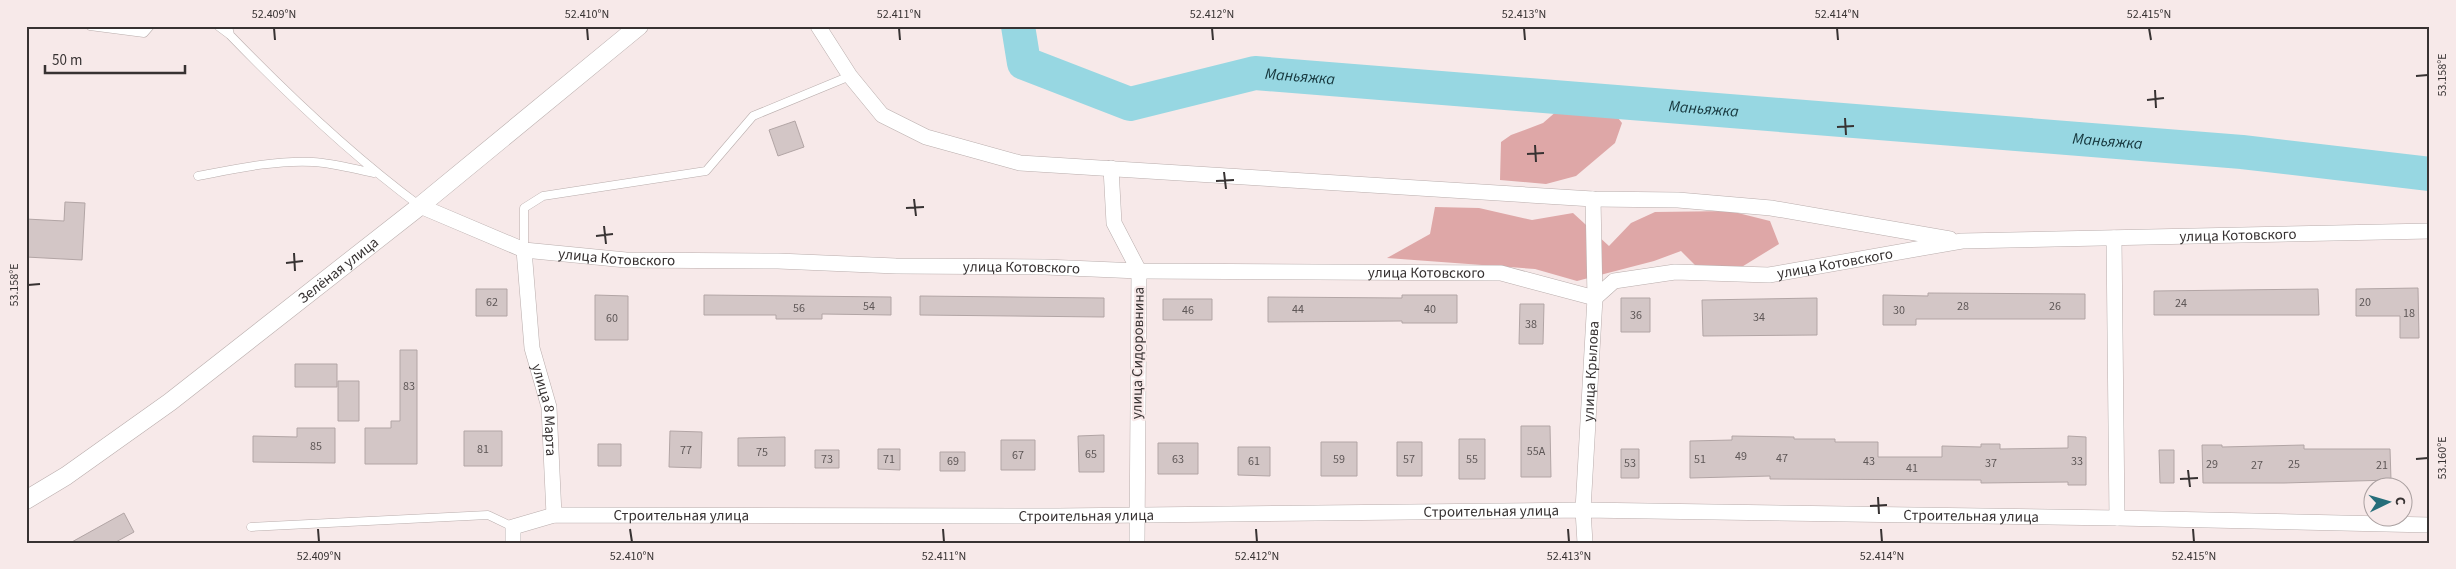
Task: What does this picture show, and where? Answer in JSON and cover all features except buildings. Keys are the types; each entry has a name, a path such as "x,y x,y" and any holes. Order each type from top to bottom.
{"street":[{"name":"Зелёная улица","path":"26,500 66,476 170,402 420,206 639,26"},
{"path":"818,26 850,76 882,116 926,137 1020,163 1593,199 1678,200 1772,208 1962,241"},
{"name":"улица Сидоровнина","path":"1111,168 1114,223 1139,271 1137,543"},
{"name":"улица Крылова","path":"1585,543 1583,510 1595,298 1593,199"},
{"name":"улица Котовского","path":"420,206 524,250 626,260 778,261 896,266 1046,267 1139,271 1501,273 1595,298 1614,282 1675,272 1769,275 1962,241 2430,231"},
{"path":"2114,238 2117,518"},
{"name":"улица 8 Марта","path":"524,250 532,348 549,407 554,515"},
{"name":"Строительная улица","path":"554,515 1136,515 1583,510 2117,518 2430,526"},
{"path":"512,543 513,527 554,515"}],"lane":[{"path":"90,26 144,33 150,26"},
{"path":"218,26 230,35 375,173 420,206"},
{"path":"228,26 230,35"},
{"path":"524,250 524,208 543,196 706,171 752,116 850,76"},
{"path":"198,176 232,169 293,162 314,162 375,173"},
{"path":"251,527 488,515 513,527"}],"shaded area":[{"path":"1565,104 1611,109 1622,123 1615,143 1576,176 1546,184 1500,180 1501,142 1511,135 1543,123"},
{"path":"1435,207 1479,208 1532,220 1573,213 1609,246 1631,223 1655,212 1730,211 1770,221 1779,244 1740,268 1696,266 1681,251 1654,261 1577,281 1535,269 1387,258 1430,234"}],"waterway":[{"name":"Маньяжка","path":"1018,26 1024,63 1130,104 1255,73 2242,152 2430,174"}]}
